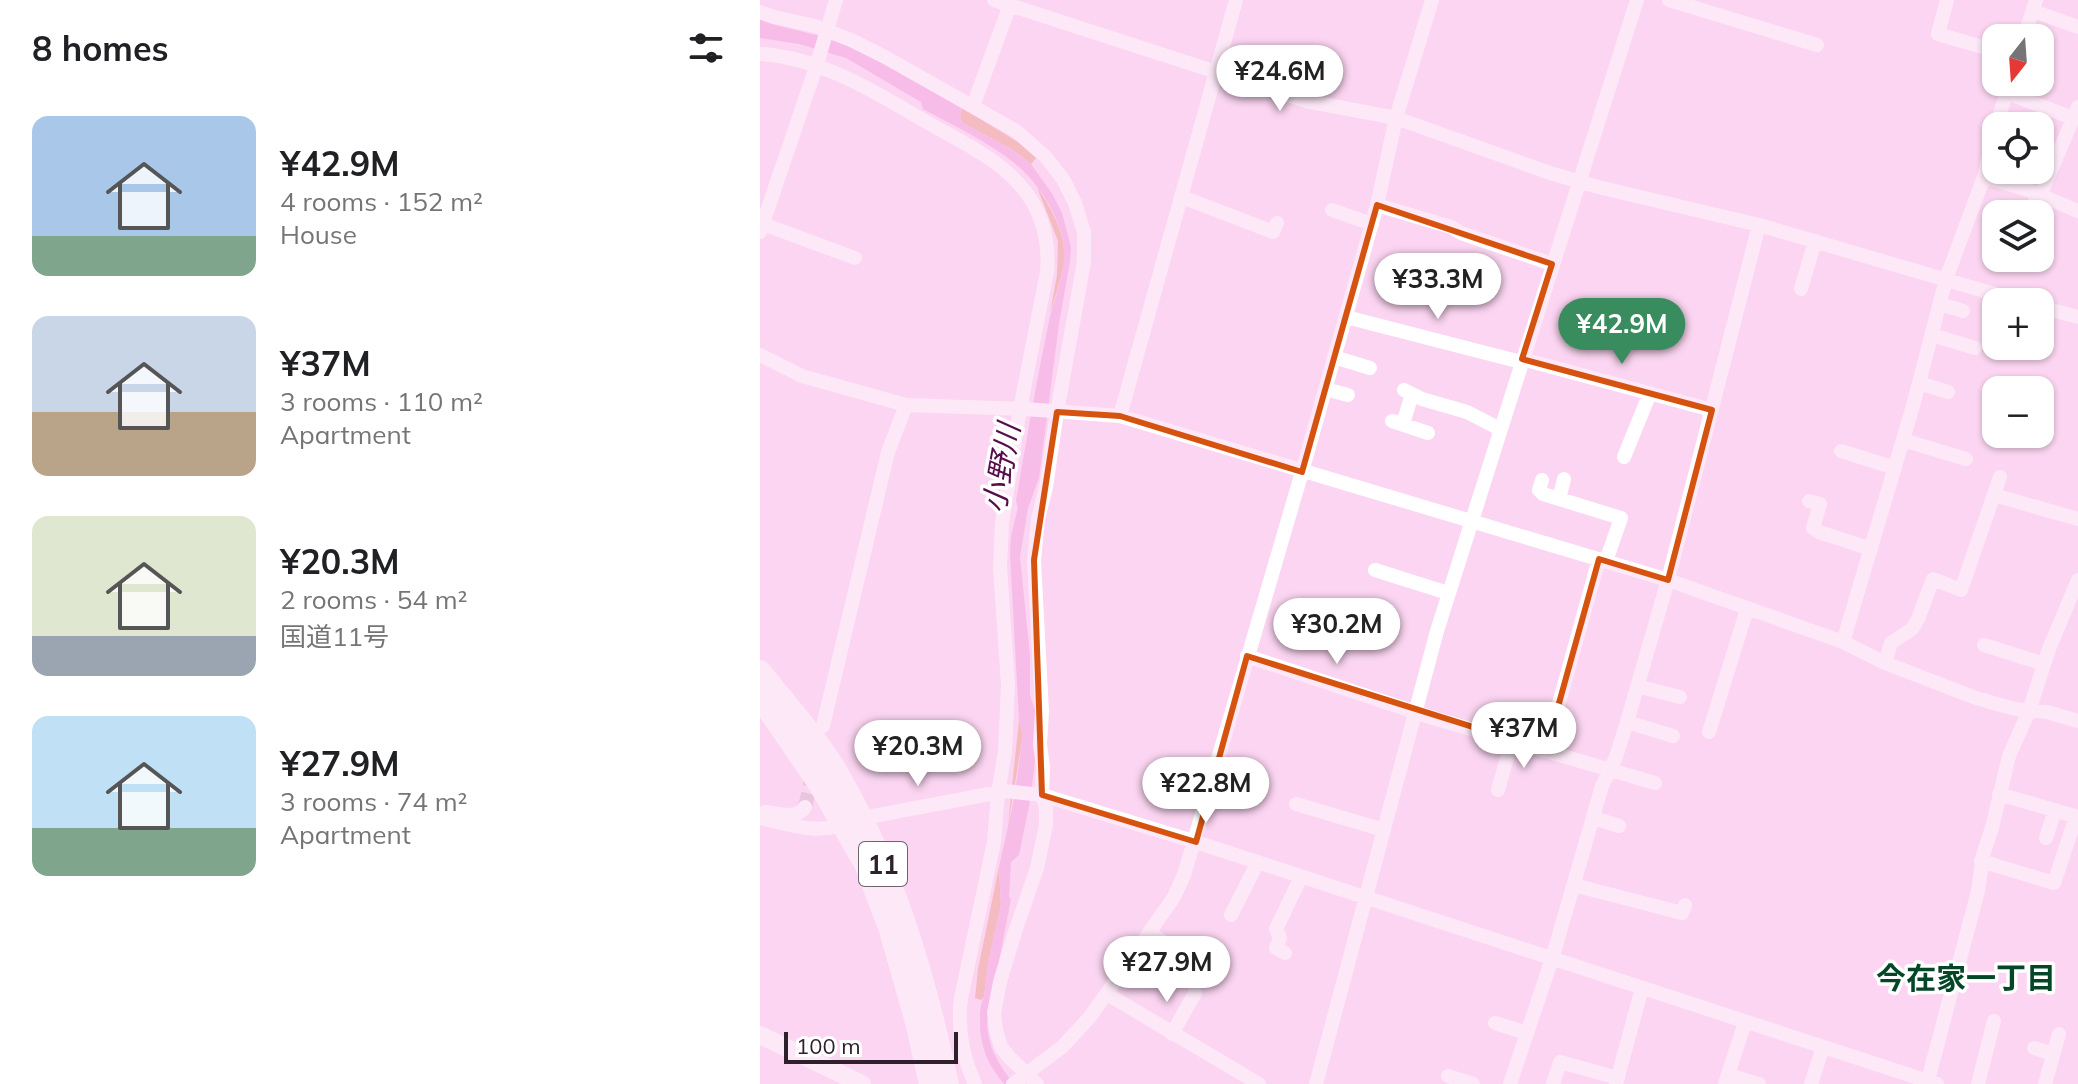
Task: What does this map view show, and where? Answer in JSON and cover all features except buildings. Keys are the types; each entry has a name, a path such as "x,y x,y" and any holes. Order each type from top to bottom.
{"highway":[{"name":"11","path":"760,671 840,775 865,864 889,927 930,1084"},
{"name":"11","path":"760,698 819,784 854,822 904,919 948,1084"}],"main road":[{"path":"760,1035 858,1083"}],"street":[{"path":"836,0 761,228 855,258"},
{"path":"994,0 1010,5 1039,7 1216,73 1306,101 1396,118 1550,173 1759,225 1982,290"},
{"path":"1120,416 1236,0"},
{"path":"760,12 826,32 885,57 1016,131 1045,156 1063,179 1084,232 1084,261 1055,412 1055,434 1038,519 1034,560 1043,767 1038,794 1046,808 1046,825 1037,868 1000,982 994,1013 1001,1047 1025,1079 1090,1017 1174,897 1184,875 1346,317 1377,205 1396,118 1432,0"},
{"path":"1316,1084 1448,593 1637,0"},
{"path":"1669,0 1817,45"},
{"path":"1947,0 1938,34 1982,47"},
{"path":"973,106 1010,5"},
{"path":"2034,5 2078,27"},
{"path":"760,54 816,64 856,82 1001,166 1031,201 1046,239 1047,272 1002,523 1000,555 1008,685 1002,792 958,1021 960,1041 975,1084"},
{"path":"2031,96 2076,112 2036,200"},
{"path":"2061,146 2078,151"},
{"path":"1843,642 1903,440 1946,279 1982,182"},
{"path":"2005,184 2078,211"},
{"path":"1182,197 1273,232 1277,223"},
{"path":"1377,205 1451,227 1552,264"},
{"path":"1332,210 1372,224"},
{"path":"1510,1084 1552,959 1602,786 1616,757 1627,722 1668,580 1759,225"},
{"path":"1801,289 1815,241"},
{"path":"1940,304 1963,311"},
{"path":"2054,311 2078,317"},
{"path":"1346,317 1712,410"},
{"path":"1932,335 1975,348"},
{"path":"760,355 802,376 906,405 1120,416 1668,580 1843,642 1885,663 1976,698 2078,721"},
{"path":"1334,357 1370,368"},
{"path":"1919,383 1948,392"},
{"path":"1325,389 1348,395"},
{"path":"1428,433 1398,422 1408,392 1467,412 1500,429"},
{"path":"1624,457 1650,393"},
{"path":"823,726 888,452 906,405"},
{"path":"1903,440 1966,459"},
{"path":"1841,451 1895,468"},
{"path":"1885,663 1891,643 1912,629 1918,619 1933,579 1961,590 2000,477"},
{"path":"1559,499 1564,479"},
{"path":"1542,480 1539,490 1543,494 1621,518 1603,560 1546,750"},
{"path":"1994,495 2078,519"},
{"path":"1809,501 1820,504 1813,528 1871,549"},
{"path":"1375,570 1448,593"},
{"path":"760,815 805,829 826,830 1002,792 1038,794 1258,862 1931,1083 1978,891 1981,861 2009,756 2078,580"},
{"path":"1709,732 1713,702 1747,609"},
{"path":"1984,645 2044,664"},
{"path":"1247,656 1655,783"},
{"path":"1637,686 1680,697"},
{"path":"1627,722 1673,736"},
{"path":"1498,790 1512,740"},
{"path":"1981,861 2054,883 2077,817 1999,794"},
{"path":"1296,803 1384,830"},
{"path":"760,815 795,815 805,807"},
{"path":"2046,838 2055,810"},
{"path":"1594,818 1619,826"},
{"path":"1231,915 1258,862"},
{"path":"1285,953 1276,948 1280,938 1276,929 1301,877"},
{"path":"1574,885 1682,913 1685,905"},
{"path":"1150,933 1184,956 1172,975"},
{"path":"1553,1084 1560,1062 1617,1081 1642,988"},
{"path":"1172,1034 1195,993"},
{"path":"1107,994 1259,1084"},
{"path":"1978,1084 1994,1021"},
{"path":"1745,1022 1726,1080 1759,1084"},
{"path":"1495,1023 1527,1033"},
{"path":"2045,1084 2058,1052 2059,1034"},
{"path":"1811,1084 1823,1047"},
{"path":"2034,1048 2058,1052"},
{"path":"1448,1076 1473,1084"}],"highlighted area":[{"path":"1377,205 1552,264 1522,359 1712,410 1668,580 1599,559 1546,750 1247,656 1196,842 1042,795 1034,560 1057,412 1120,416 1302,472"}],"shaded area":[{"path":"760,20 858,50 962,108 960,118 963,123 1013,150 1031,164 1062,213 1071,247 1039,478 1028,508 1020,557 1030,656 1030,695 1034,708 1037,708 1036,753 1019,855 1011,862 1011,899 987,1023 995,1056 1014,1084 1004,1084 989,1063 980,1032 980,1012 1001,905 999,867 1014,799 1023,735 1019,720 1011,536 1039,370 1062,274 1064,253 1061,234 1041,192 1008,158 923,109 921,102 846,58 799,44 760,38"},
{"path":"962,108 1018,142 1036,158 1031,164 1013,150 963,123 960,118"},
{"path":"1037,187 1057,223 1063,243 1064,263 1050,313 1057,275 1058,241"},
{"path":"1019,720 1023,735 1008,825"},
{"path":"999,867 1001,905 981,1000 975,998 978,969"}],"tunnel":[{"path":"805,807 813,773"}],"district":[{"name":"今在家一丁目","path":"1966,978"}],"water label":[{"name":"小野川","path":"1001,468"}]}
